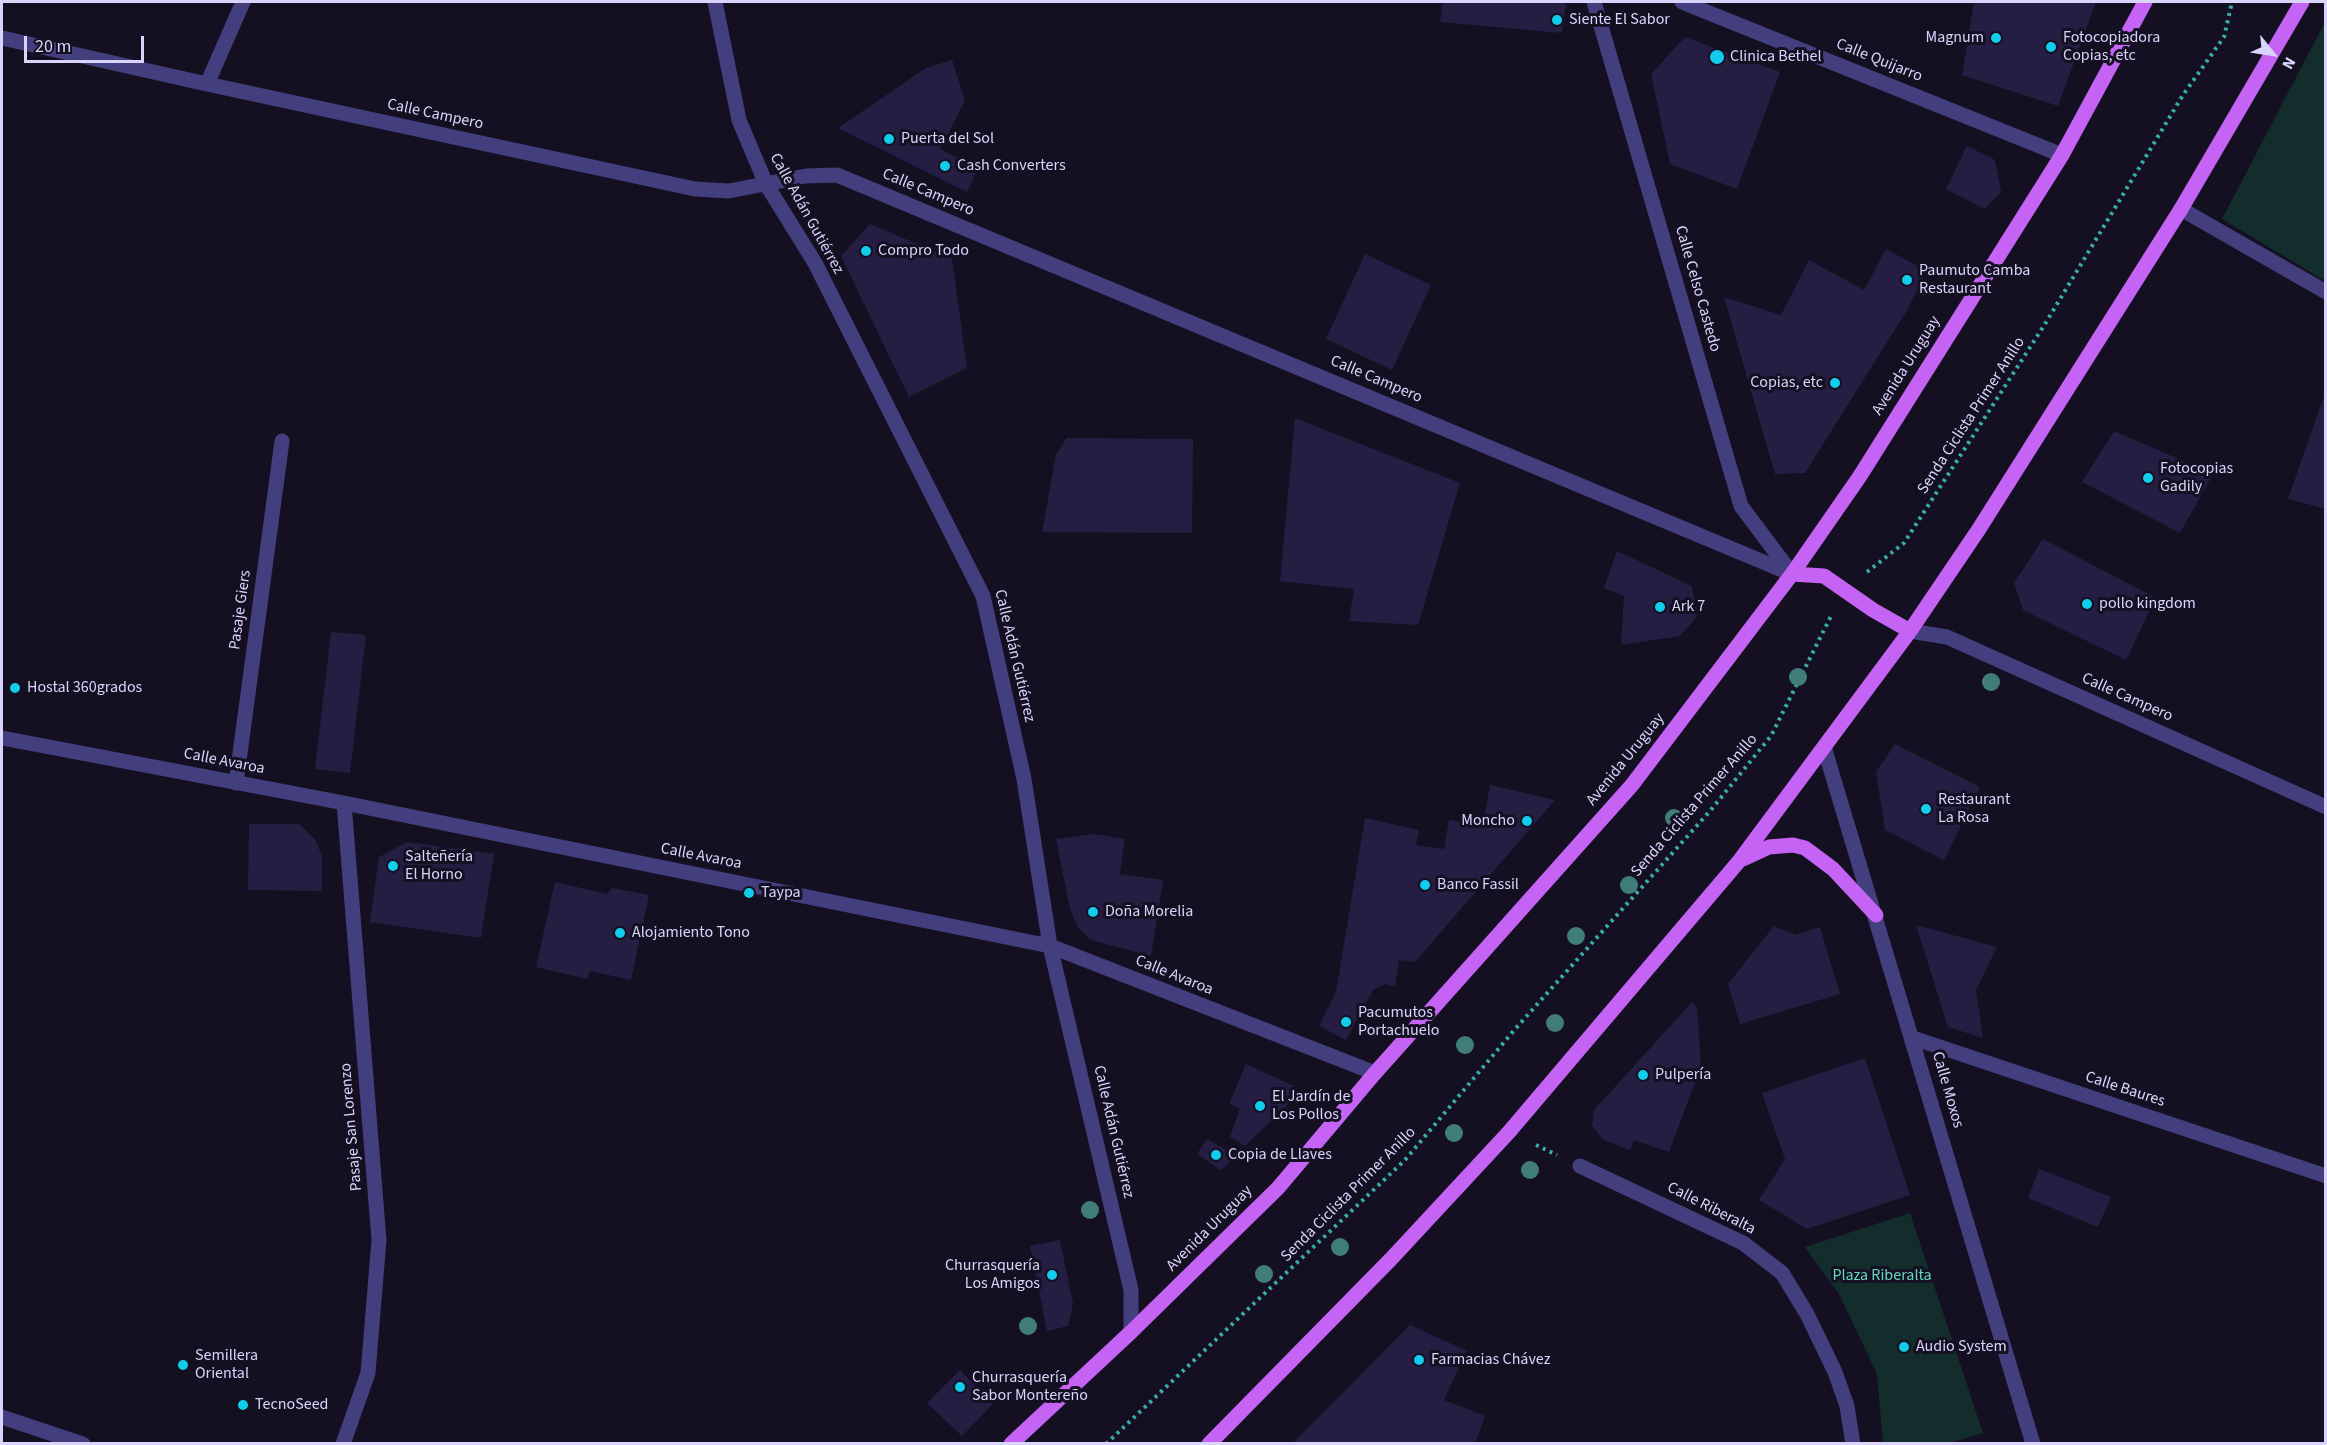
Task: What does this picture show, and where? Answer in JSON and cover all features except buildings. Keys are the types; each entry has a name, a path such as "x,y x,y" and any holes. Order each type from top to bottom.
{"main road":[{"name":"Avenida Uruguay","path":"1011,1443 1131,1332 1278,1188 1375,1073 1632,785 1792,574 1860,476 2062,155 2145,2"},
{"path":"1209,1443 1390,1259 1509,1132 1740,860 1910,631 1979,529 2181,209 2302,2"},
{"path":"1792,574 1824,576 1873,610 1910,631"},
{"path":"1740,860 1769,847 1794,845 1805,848 1833,869 1876,915"}],"street":[{"path":"207,84 243,2"},
{"name":"Calle Adán Gutiérrez","path":"715,2 739,120 766,184 815,263 983,596 1024,779 1050,946 1131,1290 1131,1332"},
{"name":"Calle Celso Castedo","path":"1594,2 1741,506 1792,574"},
{"name":"Calle Quijarro","path":"1683,2 2062,155"},
{"name":"Calle Campero","path":"2,38 694,189 729,191 806,176 837,175 1792,574"},
{"path":"2181,209 2325,292"},
{"name":"Pasaje Giers","path":"236,783 282,441"},
{"name":"Calle Campero","path":"1910,631 1947,638 2325,807"},
{"name":"Calle Avaroa","path":"2,738 344,803 1050,946 1375,1073"},
{"name":"Calle Moxos","path":"1824,747 2033,1443"},
{"name":"Pasaje San Lorenzo","path":"343,1443 368,1373 379,1240 344,803"},
{"name":"Calle Baures","path":"1913,1038 2325,1176"},
{"name":"Calle Riberalta","path":"1580,1166 1743,1243 1782,1273 1807,1314 1835,1372 1846,1406 1853,1443"},
{"path":"2,1417 84,1443"}],"path":[{"name":"Senda Ciclista Primer Anillo","path":"1106,1443 1405,1160 1516,1028 1710,811 1771,736 1844,589 1904,543 2045,324 2183,95 2224,37 2232,2"},
{"path":"1509,1132 1580,1166"}],"green space":[{"path":"2325,22 2325,281 2222,219"},
{"name":"Plaza Riberalta","path":"1910,1213 1983,1433 1950,1443 1883,1443 1877,1374 1839,1294 1805,1247"}],"place":[{"name":"Siente El Sabor","path":"1557,20"},
{"name":"Magnum","path":"1996,38"},
{"name":"Fotocopiadora Copias, etc","path":"2051,47"},
{"name":"Clinica Bethel","path":"1717,57"},
{"name":"Puerta del Sol","path":"889,139"},
{"name":"Cash Converters","path":"945,166"},
{"name":"Compro Todo","path":"866,251"},
{"name":"Paumuto Camba Restaurant","path":"1907,280"},
{"name":"Copias, etc","path":"1835,383"},
{"name":"Fotocopias Gadily","path":"2148,478"},
{"name":"pollo kingdom","path":"2087,604"},
{"name":"Ark 7","path":"1660,607"},
{"name":"Hostal 360grados","path":"15,688"},
{"name":"Restaurant La Rosa","path":"1926,809"},
{"name":"Moncho","path":"1527,821"},
{"name":"Salteñería El Horno","path":"393,866"},
{"name":"Banco Fassil","path":"1425,885"},
{"name":"Taypa","path":"749,893"},
{"name":"Doña Morelia","path":"1093,912"},
{"name":"Alojamiento Tono","path":"620,933"},
{"name":"Pacumutos Portachuelo","path":"1346,1022"},
{"name":"Pulpería","path":"1643,1075"},
{"name":"El Jardín de Los Pollos","path":"1260,1106"},
{"name":"Copia de Llaves","path":"1216,1155"},
{"name":"Churrasquería Los Amigos","path":"1052,1275"},
{"name":"Audio System","path":"1904,1347"},
{"name":"Farmacias Chávez","path":"1419,1360"},
{"name":"Semillera Oriental","path":"183,1365"},
{"name":"Churrasquería Sabor Montereño","path":"960,1387"},
{"name":"TecnoSeed","path":"243,1405"}]}
